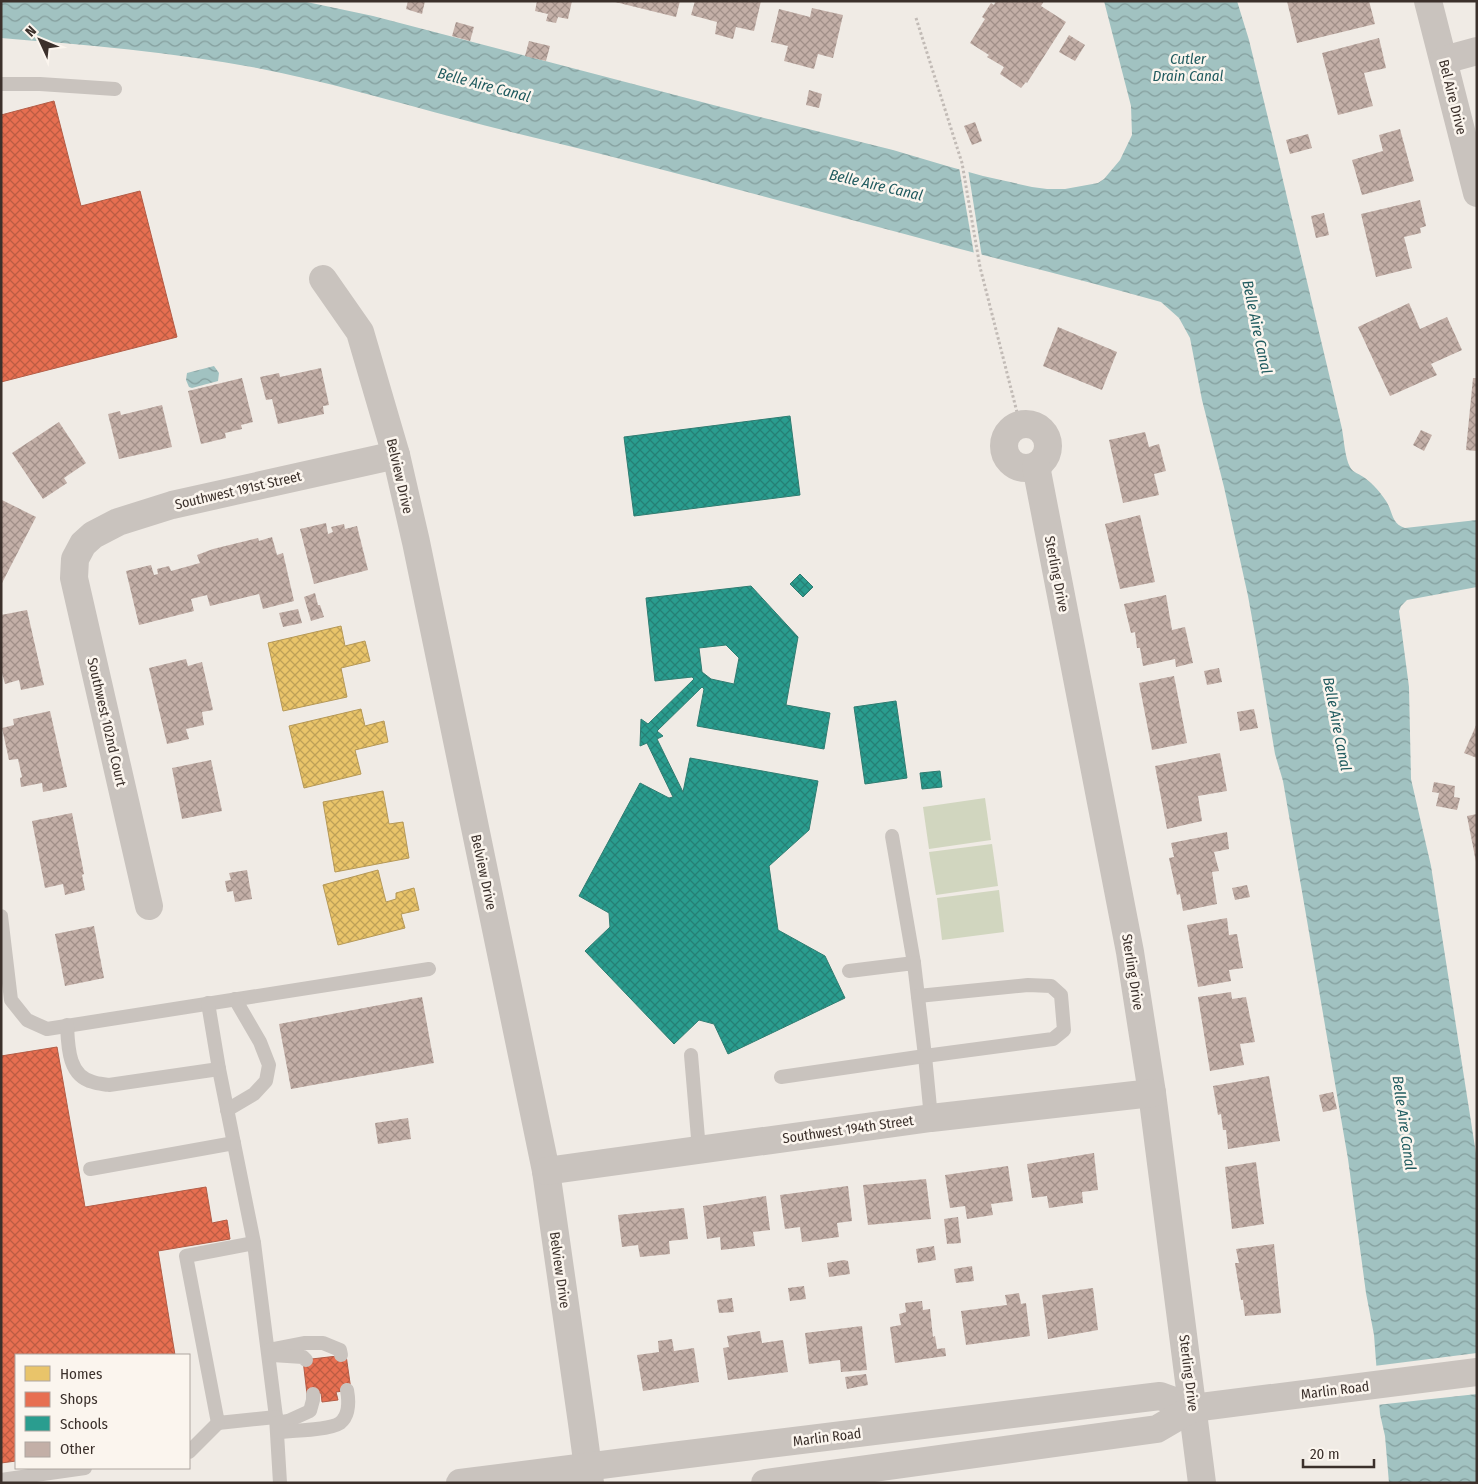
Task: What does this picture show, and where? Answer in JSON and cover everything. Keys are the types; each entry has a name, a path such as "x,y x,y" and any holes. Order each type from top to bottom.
{"street":[{"name":"Bel Aire Drive","path":"1428,1 1477,193"},
{"path":"1444,60 1477,52"},
{"name":"Belview Drive","path":"323,279 360,332 396,455 546,1171 589,1475"},
{"name":"Sterling Drive","path":"1020,424 1008,433 1005,440 1005,454 1014,465 1021,468 1036,466 1119,893 1152,1093 1202,1483"},
{"name":"Southwest 191st Street","path":"85,541 118,522 172,505 396,455"},
{"name":"Southwest 102nd Court","path":"85,541 75,559 74,578 149,906"},
{"name":"Southwest 194th Street","path":"546,1171 931,1118 1152,1093"},
{"name":"Marlin Road","path":"765,1483 1157,1429 1193,1408 1477,1372"},
{"name":"Marlin Road","path":"460,1483 589,1475 1160,1396 1193,1408"}],"lane":[{"path":"1,84 40,84 115,89"},
{"path":"892,836 914,963 931,1118"},
{"path":"1,916 10,1000 28,1020 47,1029 429,969"},
{"path":"849,971 914,963"},
{"path":"781,1077 1054,1039 1064,1030 1061,995 1051,986 1028,985 918,996"},
{"path":"227,1110 254,1094 266,1081 269,1065 260,1042 235,999"},
{"path":"208,1003 219,1069 254,1243 277,1424 280,1483"},
{"path":"67,1025 70,1058 80,1074 91,1082 109,1084 219,1069"},
{"path":"691,1054 699,1150"},
{"path":"90,1169 234,1143"},
{"path":"218,1424 186,1256 254,1243"},
{"path":"268,1352 304,1343 323,1343 340,1350 341,1355"},
{"path":"268,1352 303,1357 306,1360"},
{"path":"190,1451 218,1424 277,1424 322,1428 339,1423 347,1412 349,1399 347,1390"},
{"path":"277,1424 310,1411 313,1394"},
{"path":"1,1480 78,1469"}],"path":[{"path":"916,18 962,163 980,267 1020,424"}],"green space":[{"path":"985,798 991,840 929,849 923,807"},
{"path":"992,844 998,886 936,895 929,852"},
{"path":"999,890 1004,932 942,940 937,898"}],"water":[{"path":"1,1 302,1 373,16 893,150 983,176 1032,187 1065,189 1098,183 1104,179 1120,160 1132,135 1131,106 1104,1 1237,1 1249,40 1277,155 1350,467 1377,489 1400,526 1405,528 1477,520 1477,587 1407,600 1399,611 1409,687 1411,779 1431,866 1477,1160 1477,1483 1389,1483 1385,1436 1380,1414 1374,1335 1366,1293 1348,1159 1283,781 1275,754 1248,596 1224,487 1202,400 1190,338 1179,318 1161,302 1130,293 595,152 482,125 308,79 257,68 161,53 1,38"},
{"path":"214,366 219,373 218,381 192,388 189,387 186,380 187,373"}],"pier":[{"path":"959,167 968,169 982,257 974,254"},
{"path":"1477,1353 1477,1394 1377,1405 1374,1366"}],"building: Homes":[{"path":"341,626 345,646 365,641 370,661 341,668 347,697 283,711 268,643"},
{"path":"361,709 365,726 384,721 388,742 355,750 361,774 304,788 289,726"},
{"path":"383,791 389,824 403,822 409,858 335,872 323,802"},
{"path":"378,870 386,902 396,899 396,893 414,888 419,910 401,914 405,928 338,945 323,885"}],"building: Shops":[{"path":"54,101 81,206 140,191 177,337 1,382 1,115"},
{"path":"57,1047 85,1207 206,1187 212,1223 227,1220 230,1239 158,1251 175,1354 15,1354 15,1461 1,1463 1,1056"},
{"path":"346,1355 351,1390 336,1392 338,1400 322,1402 321,1393 307,1394 303,1360"}],"building: Schools":[{"path":"790,416 800,495 634,516 624,437"},
{"path":"800,574 813,587 803,597 790,584"},
{"path":"751,586 798,637 786,705 830,713 824,749 697,726 704,689 702,687 657,731 663,736 657,739 683,792 690,758 818,781 809,830 769,866 778,930 825,956 845,998 728,1054 714,1024 699,1020 674,1044 585,951 610,927 609,913 579,896 640,783 669,798 673,797 647,743 640,746 641,719 648,724 694,679 692,677 655,681 646,598","holes":["726,645 739,658 734,684 711,679 702,672 699,648"]},
{"path":"896,701 907,778 865,784 854,707"},
{"path":"940,771 942,787 922,789 920,773"}],"building: Other":[{"path":"408,1 425,1 422,14 406,9"},
{"path":"537,1 572,1 568,19 558,17 556,23 546,21 548,14 535,11"},
{"path":"611,1 680,1 676,17"},
{"path":"695,1 761,1 754,31 736,27 733,39 715,34 717,22 691,15"},
{"path":"996,1 1044,1 1041,6 1066,22 1027,83 1021,88 1000,74 1004,67 987,57 989,55 970,43 985,19 982,17 991,3 994,5"},
{"path":"1287,1 1369,1 1375,24 1297,43"},
{"path":"812,8 843,15 833,58 818,54 814,69 784,61 788,46 771,42 779,9 810,17"},
{"path":"456,22 474,27 470,41 452,36"},
{"path":"1069,35 1085,45 1075,61 1059,52"},
{"path":"1379,38 1386,68 1364,73 1373,106 1338,115 1322,53"},
{"path":"529,41 550,46 546,61 525,56"},
{"path":"809,90 822,94 819,108 806,105"},
{"path":"975,122 982,141 972,145 964,126"},
{"path":"1400,129 1414,181 1362,195 1352,160 1383,151 1379,135"},
{"path":"1308,134 1312,148 1290,154 1286,140"},
{"path":"1420,200 1426,226 1420,228 1421,233 1404,237 1412,268 1376,277 1361,214"},
{"path":"1324,213 1329,235 1316,238 1311,216"},
{"path":"1409,303 1420,329 1447,317 1462,350 1431,364 1437,375 1390,396 1358,327"},
{"path":"1058,327 1117,352 1102,390 1043,366"},
{"path":"321,368 329,405 323,406 324,414 278,424 272,399 266,400 260,377 279,373 280,377"},
{"path":"242,378 253,422 241,425 242,429 225,433 226,438 201,444 188,391"},
{"path":"1473,378 1477,378 1477,451 1466,450"},
{"path":"162,405 172,447 119,459 108,414 120,411 121,415"},
{"path":"59,422 86,463 64,478 67,483 43,499 12,453"},
{"path":"1421,430 1432,435 1424,451 1413,445"},
{"path":"1145,432 1149,447 1159,444 1166,471 1154,474 1159,495 1123,503 1109,440"},
{"path":"2,500 36,517 1,585 1,502"},
{"path":"1140,515 1155,582 1120,589 1105,524"},
{"path":"326,523 328,534 333,532 331,527 344,524 345,529 357,526 368,570 314,584 300,529"},
{"path":"272,537 277,555 283,553 294,601 263,609 259,594 210,606 207,595 191,599 194,611 139,625 126,571 151,565 154,575 158,574 157,569 169,566 171,571 200,563 197,555 213,549 258,538 259,541"},
{"path":"315,593 324,617 311,621 304,597"},
{"path":"1166,595 1172,630 1185,627 1193,663 1176,667 1175,659 1143,666 1140,648 1137,648 1135,632 1131,633 1124,604"},
{"path":"298,609 302,623 283,627 279,613"},
{"path":"27,610 44,685 21,690 19,680 5,684 1,669 1,615"},
{"path":"186,659 188,666 202,662 213,710 202,712 204,725 186,729 189,739 167,744 149,668"},
{"path":"1219,668 1222,682 1207,685 1204,671"},
{"path":"1174,676 1187,743 1152,750 1139,683"},
{"path":"1254,709 1258,728 1240,731 1237,712"},
{"path":"50,711 67,787 43,792 42,783 21,787 20,778 22,777 18,759 9,760 2,728 14,725 13,719"},
{"path":"1477,723 1477,758 1464,753"},
{"path":"1220,753 1227,791 1198,796 1202,821 1167,829 1155,766"},
{"path":"211,760 222,811 182,819 172,768"},
{"path":"1434,782 1455,786 1454,797 1460,798 1457,810 1436,806 1439,793 1432,792"},
{"path":"72,813 84,874 82,875 85,890 65,895 63,884 45,888 32,821"},
{"path":"1477,814 1477,862 1476,862 1467,816"},
{"path":"1227,832 1229,849 1214,852 1219,871 1212,872 1217,904 1183,911 1180,894 1177,895 1169,858 1174,857 1171,843"},
{"path":"247,870 252,899 235,902 233,891 227,892 225,881 231,880 229,873"},
{"path":"1247,885 1250,897 1235,900 1232,888"},
{"path":"1227,918 1229,935 1237,934 1243,968 1229,970 1231,981 1198,987 1187,925"},
{"path":"94,926 104,978 65,986 55,934"},
{"path":"1231,992 1232,999 1246,997 1255,1042 1240,1044 1244,1065 1210,1071 1198,997"},
{"path":"422,997 434,1063 291,1089 279,1024"},
{"path":"1269,1076 1280,1141 1228,1149 1226,1130 1223,1130 1221,1114 1218,1115 1213,1086"},
{"path":"1333,1092 1337,1109 1323,1112 1319,1095"},
{"path":"408,1118 411,1139 378,1144 375,1123"},
{"path":"1094,1153 1098,1190 1082,1192 1083,1203 1049,1208 1047,1196 1032,1198 1027,1164"},
{"path":"1256,1162 1264,1224 1232,1229 1225,1167"},
{"path":"1008,1166 1013,1201 991,1204 993,1215 967,1219 965,1206 950,1208 945,1175"},
{"path":"926,1179 931,1219 868,1225 863,1185"},
{"path":"848,1186 852,1221 837,1223 839,1237 802,1242 800,1227 785,1229 780,1195"},
{"path":"766,1196 770,1230 753,1232 755,1246 721,1250 720,1237 707,1239 703,1206"},
{"path":"684,1208 688,1239 669,1241 670,1254 640,1257 638,1245 622,1247 618,1215"},
{"path":"958,1217 961,1243 947,1244 944,1219"},
{"path":"1274,1244 1281,1313 1245,1316 1235,1263 1239,1263 1236,1249"},
{"path":"934,1246 936,1260 918,1263 916,1249"},
{"path":"848,1261 850,1274 829,1277 827,1263"},
{"path":"972,1266 974,1281 956,1283 954,1269"},
{"path":"804,1286 806,1299 790,1301 788,1288"},
{"path":"1093,1288 1098,1330 1048,1339 1042,1295"},
{"path":"1019,1293 1021,1304 1026,1303 1030,1336 966,1345 961,1311 1007,1305 1005,1295"},
{"path":"732,1298 734,1312 719,1313 717,1300"},
{"path":"922,1301 923,1310 930,1309 933,1337 935,1336 937,1349 945,1348 946,1356 895,1363 890,1327 901,1325 899,1314 906,1312 905,1303"},
{"path":"862,1326 867,1370 841,1372 840,1360 809,1364 805,1333"},
{"path":"760,1331 762,1343 783,1340 788,1372 728,1380 723,1348 729,1347 727,1336"},
{"path":"672,1339 674,1351 694,1348 699,1382 643,1391 637,1355 659,1352 658,1341"},
{"path":"866,1374 868,1385 847,1389 845,1377"}],"water label":[{"name":"Cutler Drain Canal","path":"1188,68"},
{"name":"Belle Aire Canal","path":"484,85"},
{"name":"Belle Aire Canal","path":"876,185"},
{"name":"Belle Aire Canal","path":"1257,327"},
{"name":"Belle Aire Canal","path":"1337,724"},
{"name":"Belle Aire Canal","path":"1404,1123"}]}
